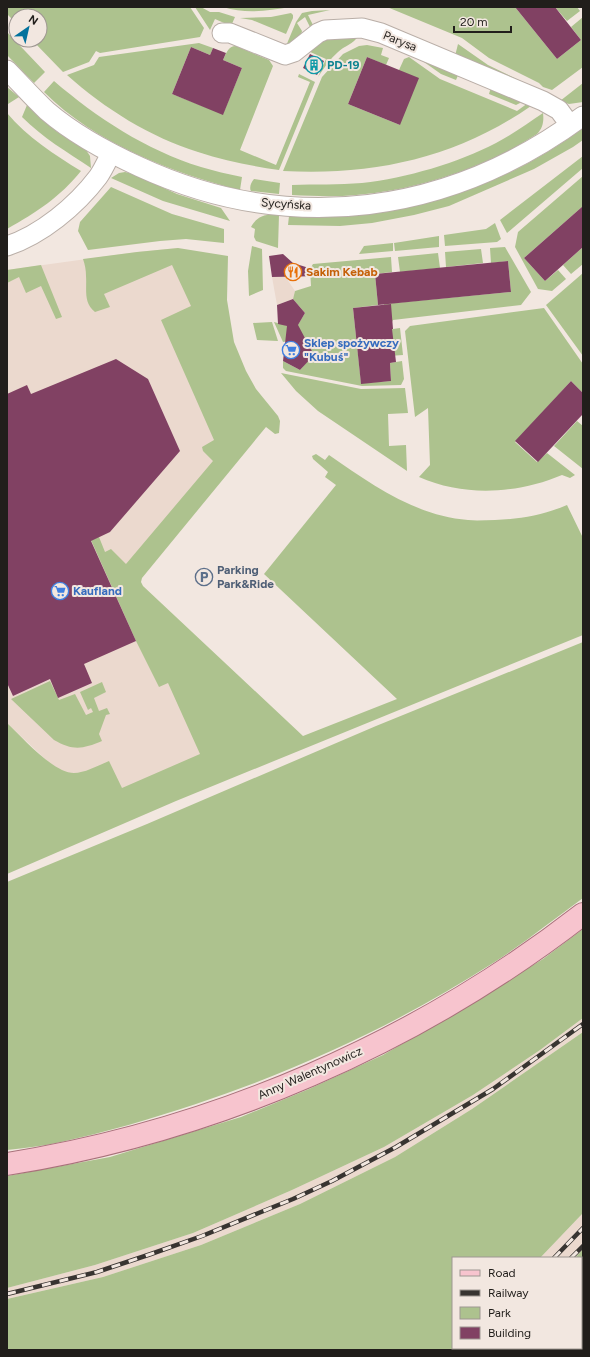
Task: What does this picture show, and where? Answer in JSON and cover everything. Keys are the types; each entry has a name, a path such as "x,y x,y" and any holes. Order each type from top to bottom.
{"main road":[{"name":"Anny Walentynowicz","path":"7,1164 90,1148 156,1131 228,1108 325,1068 380,1042 459,999 519,960 583,914"}],"street":[{"name":"Parysa","path":"222,33 230,33 285,55 294,52 318,33 325,30 356,28 373,31 401,41 543,101 577,120"},
{"name":"Sycyńska","path":"7,70 47,111 86,139 111,153 164,177 218,195 245,201 285,206 354,206 404,199 456,184 507,163 536,147 577,120"},
{"path":"7,246 27,238 42,229 64,212 99,176 111,153"}],"shaded area":[{"path":"178,248 244,435 122,582 296,748 113,823 7,723 7,270 137,252"},
{"path":"285,276 295,291 293,299 277,305 272,277"},
{"path":"583,1018 583,1032 472,1109 395,1157 300,1204 201,1245 103,1277 7,1299 7,1288 95,1265 193,1233 292,1190 384,1147 473,1095 540,1050"},
{"path":"583,1213 583,1249 576,1257 541,1257"}],"green space":[{"path":"7,7 190,7 204,28 200,37 100,53 96,51 89,62 63,72 40,48 48,48 48,8 8,8 8,15"},
{"path":"195,7 201,7 210,12 219,12 235,17 231,26 215,19 210,30"},
{"path":"223,7 290,7 265,11 240,11"},
{"path":"387,7 515,7 557,59 581,40 571,27 583,17 583,67 552,90 543,87 539,83 489,58 462,38"},
{"path":"555,7 577,7 580,11 567,21"},
{"path":"330,10 308,15 314,27 311,29 305,17 297,23 302,31 301,35 286,46 296,22 302,13"},
{"path":"291,13 293,18 286,34 252,20 240,18 271,17"},
{"path":"7,32 8,48 22,48 45,72 34,83 7,55"},
{"path":"358,36 354,41 335,55 318,77 326,59 308,51 326,38"},
{"path":"199,43 213,48 210,55 191,47 172,94 223,114 242,68 223,60 231,47 236,46 269,60 273,66 240,150 276,165 310,82 298,77 299,74 315,82 279,170 218,158 180,146 129,121 97,99 67,75 94,65 99,57"},
{"path":"458,44 488,65 535,88 455,56"},
{"path":"367,45 383,48 381,55 389,58 386,65 367,57 348,104 400,125 399,70 404,59 409,57 440,79 517,111 528,103 531,106 503,124 473,139 443,151 413,160 349,170 316,172 283,171 322,77 343,54 359,46"},
{"path":"414,55 459,73 456,80 441,74"},
{"path":"54,81 87,108 123,132 161,152 206,168 242,177 240,190 188,175 136,154 110,141 64,110 44,92"},
{"path":"583,83 583,102 569,104 560,101"},
{"path":"7,87 19,97 8,104 7,104"},
{"path":"491,87 524,101 516,105 489,94"},
{"path":"27,105 56,131 86,150 90,156 91,168 30,125 22,117"},
{"path":"7,113 32,138 81,171 65,189 47,203 7,229"},
{"path":"543,113 543,124 537,134 506,152 449,176 412,186 375,193 340,196 292,195 292,185 362,183 379,181 431,169 465,157 496,143"},
{"path":"583,128 583,140 573,147 534,169 449,206 414,215 372,223 340,226 288,225 289,216 336,216 375,213 439,200 469,190 528,163 556,147"},
{"path":"583,156 583,168 507,233 500,220"},
{"path":"125,172 133,174 177,194 221,208 230,221 163,201 111,178 119,173"},
{"path":"583,176 583,206 524,258 545,281 558,270 566,279 552,291 538,289 515,247 518,232"},
{"path":"254,179 280,183 279,194 251,191 250,188"},
{"path":"111,187 172,214 224,229 224,243 186,239 88,250 78,231 80,222"},
{"path":"273,214 279,215 278,248 256,241 254,237 255,229 251,227 255,221 260,218"},
{"path":"495,223 501,239 497,242 445,246 444,235 486,229"},
{"path":"439,236 439,247 395,251 394,243"},
{"path":"393,243 393,251 359,254 364,246"},
{"path":"252,246 262,249 263,290 249,296 248,271"},
{"path":"505,247 531,292 521,305 393,320 392,322 386,323 384,304 511,292 508,261 491,263 490,248"},
{"path":"583,247 583,264 571,274 563,265"},
{"path":"178,248 228,256 227,300 234,342 246,371 256,389 278,416 280,421 279,433 275,434 266,427 142,578 141,582 143,586 303,736 397,699 264,574 336,485 325,477 328,472 313,459 312,456 316,454 325,460 329,455 394,497 430,512 449,517 468,520 514,519 541,514 567,505 583,538 583,635 176,801 7,874 7,723 38,753 57,767 66,771 74,773 83,772 109,761 122,788 200,754 168,683 159,687 136,641 91,540 99,537 105,552 111,549 126,564 213,461 203,451 202,447 214,440 161,320 191,306 172,265 104,294 110,307 95,312 91,308 86,296 86,272 83,259"},
{"path":"481,249 483,263 446,267 445,252"},
{"path":"438,253 440,268 400,272 398,257"},
{"path":"391,257 392,272 375,274 378,305 353,308 361,383 391,381 390,363 402,361 404,379 401,385 362,386 286,371 283,368 283,361 300,370 313,355 305,338 283,342 274,322 296,328 305,313 293,299 295,291 311,286 310,269 313,264"},
{"path":"41,265 62,317 56,319 41,286 26,293 19,277 7,283 7,270"},
{"path":"583,273 583,356 546,305"},
{"path":"544,308 583,364 583,393 571,381 515,442 537,462 547,453 575,475 570,478 562,475 527,486 490,491 454,488 419,477 430,465 428,408 415,417 405,331 410,326"},
{"path":"272,322 278,341 257,340 253,323"},
{"path":"400,328 403,355 389,356 386,330"},
{"path":"281,373 361,389 405,388 408,413 388,414 389,446 406,445 407,471 318,411 296,391"},
{"path":"577,421 583,426 583,469 554,446"},
{"path":"583,642 583,898 516,948 458,985 386,1025 311,1060 235,1090 145,1120 61,1142 7,1150 7,882 376,726"},
{"path":"50,681 59,700 75,694 86,715 93,712 91,708 88,710 80,692 102,682 106,692 94,698 99,711 107,708 110,714 106,715 99,734 102,741 78,748 61,744 54,740 11,699"},
{"path":"583,929 583,1018 540,1050 473,1095 384,1147 292,1190 193,1233 95,1265 7,1288 7,1176 110,1157 241,1117 309,1089 383,1055 462,1009 543,959"},
{"path":"583,1032 583,1213 541,1257 452,1257 452,1350 7,1350 7,1299 103,1277 201,1245 300,1204 395,1157 472,1109"},
{"path":"583,1249 583,1350 487,1350 582,1349 582,1257 576,1257"}],"building":[{"path":"515,7 555,7 581,40 557,59"},
{"path":"191,47 210,55 213,48 226,53 223,60 242,68 223,115 172,94"},
{"name":"PD-19","path":"310,54 324,61 317,75 303,68"},
{"path":"367,57 419,78 400,125 348,104"},
{"path":"583,206 583,247 545,281 524,258"},
{"path":"283,254 293,263 325,273 324,276 272,277 269,256"},
{"path":"508,261 511,292 378,305 375,274"},
{"path":"293,299 305,313 298,325 314,355 300,370 283,361 287,326 278,324 277,305"},
{"path":"391,304 396,362 390,363 391,381 361,384 353,308"},
{"path":"116,359 148,379 180,451 110,532 91,541 136,641 84,664 92,683 58,698 50,679 13,696 7,683 7,394 27,385 31,394"},
{"path":"571,381 583,393 583,414 538,462 515,441"}],"railway":[{"path":"7,1294 97,1272 151,1254 202,1236 293,1199 332,1181 396,1147 493,1089 583,1024"},
{"path":"555,1257 583,1228"},
{"path":"572,1257 583,1246"}],"place":[{"name":"PD-19","path":"314,65"},
{"name":"Sakim Kebab","path":"293,272"},
{"name":"Sklep spożywczy \"Kubuś\"","path":"291,350"},
{"name":"Parking Park&Ride","path":"204,577"},
{"name":"Kaufland","path":"60,591"}]}
